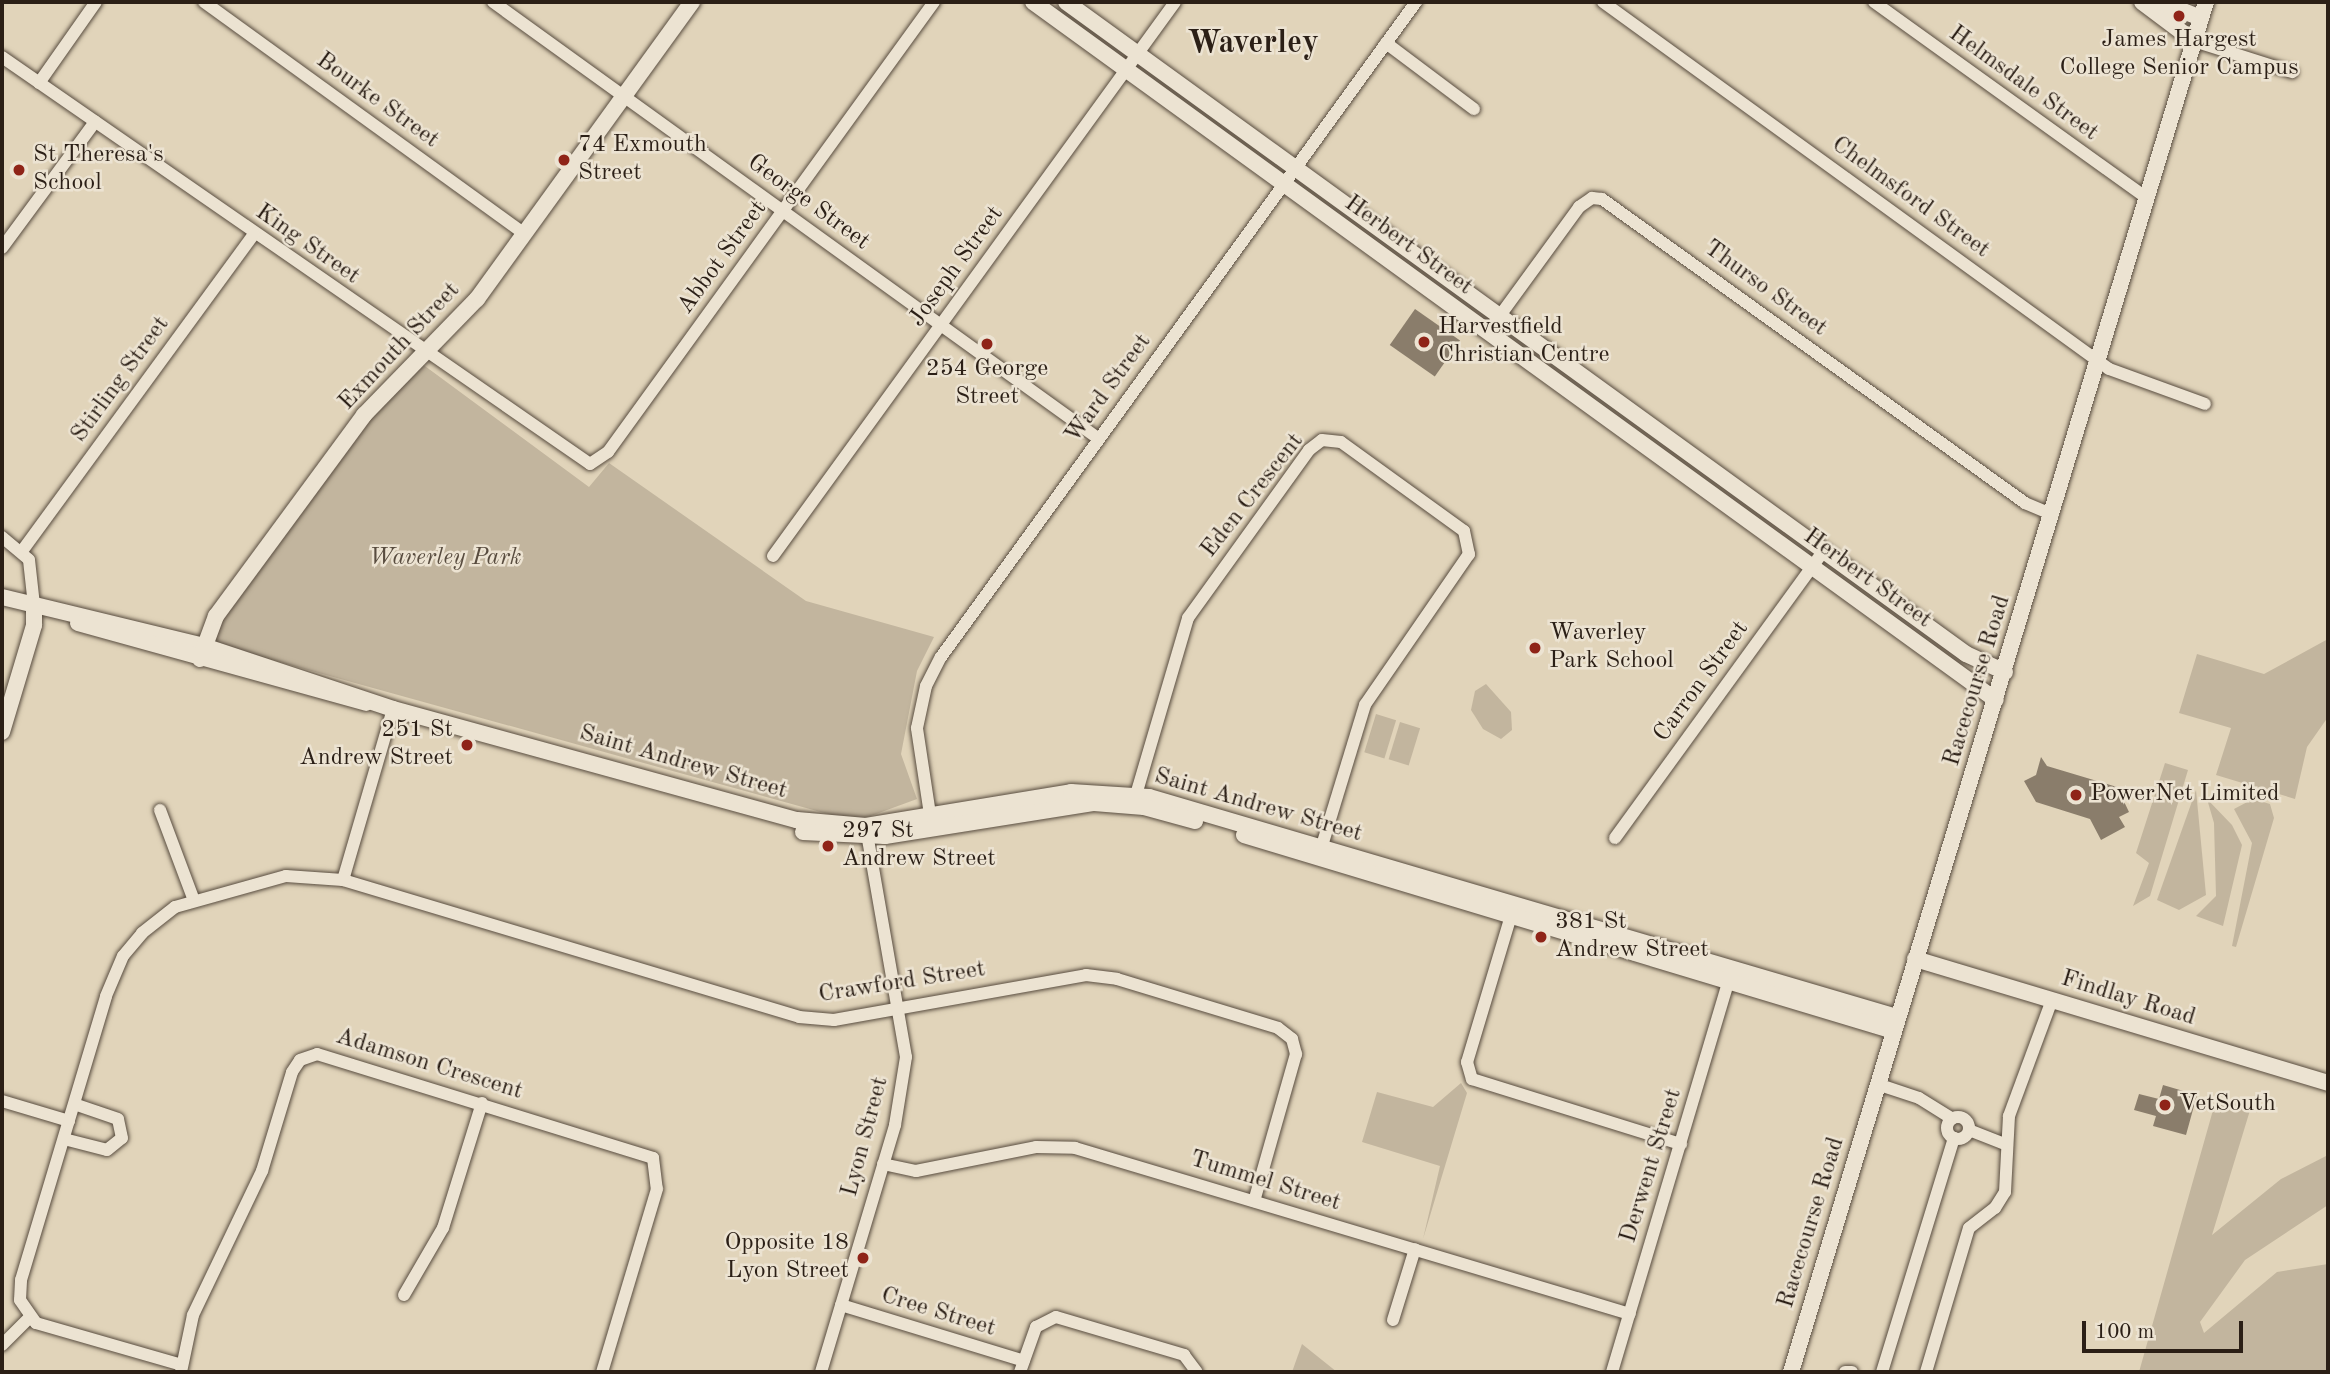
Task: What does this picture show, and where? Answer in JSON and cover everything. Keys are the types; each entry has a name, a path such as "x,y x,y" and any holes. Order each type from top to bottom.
{"street":[{"path":"39,83 96,2"},
{"name":"Bourke Street","path":"204,2 525,234"},
{"name":"George Street","path":"493,2 1099,439"},
{"name":"Exmouth Street","path":"202,653 216,615 364,415 470,309 692,2"},
{"name":"Abbot Street","path":"590,464 608,452 934,2"},
{"name":"Herbert Street","path":"1032,2 1996,700"},
{"name":"Herbert Street","path":"1066,2 1966,654 2005,672"},
{"name":"Joseph Street","path":"773,556 1175,2"},
{"name":"Ward Street","path":"931,824 916,741 932,673 1416,2"},
{"name":"Chelmsford Street","path":"1603,2 2099,362 2205,404"},
{"name":"Helmsdale Street","path":"1874,2 2148,200"},
{"path":"2142,2 2194,41 2292,72"},
{"path":"2160,2 2203,10"},
{"name":"Racecourse Road","path":"1791,1372 1895,1024 2053,516 2203,10"},
{"path":"1386,43 1474,109"},
{"name":"King Street","path":"2,57 425,355 590,464"},
{"path":"2,248 95,122"},
{"name":"Thurso Street","path":"1488,332 1579,206 1592,198 1602,199 2025,503 2053,516"},
{"name":"Stirling Street","path":"22,551 254,234"},
{"path":"1653,452 1664,435"},
{"name":"Eden Crescent","path":"1133,800 1188,618 1310,450 1322,440 1341,442 1464,531 1469,554 1365,705 1320,853"},
{"path":"2,537 22,551 30,565 34,605 2,732"},
{"name":"Carron Street","path":"1615,838 1824,550"},
{"name":"Saint Andrew Street","path":"2,597 513,743 562,752 797,820 866,831 931,824 1071,792 1133,800 1895,1024"},
{"path":"343,880 393,709"},
{"path":"160,810 193,898"},
{"name":"Lyon Street","path":"821,1372 883,1164 904,1080 900,1008 866,831"},
{"name":"Crawford Street","path":"30,1317 20,1300 21,1280 74,1104 123,956 152,923 193,898 286,876 343,880 799,1017 834,1020 1053,978 1094,976 1286,1033 1294,1046 1295,1063 1254,1200"},
{"path":"1512,911 1466,1062 1472,1079 1681,1144"},
{"name":"Findlay Road","path":"1915,959 2328,1083"},
{"name":"Derwent Street","path":"1612,1372 1731,976"},
{"path":"1926,1372 1969,1228 1995,1208 2005,1192 2009,1116 2052,1000"},
{"name":"Adamson Crescent","path":"181,1368 193,1315 262,1171 300,1060 330,1056 640,1150 657,1164 657,1189 602,1372"},
{"path":"1877,1084 1919,1098 1952,1119 1963,1118 1969,1130 2007,1145"},
{"path":"2,1101 69,1121"},
{"path":"404,1294 443,1228 482,1102"},
{"path":"64,1139 107,1150 122,1138 118,1119 74,1104"},
{"path":"1952,1119 1947,1127 1954,1138"},
{"path":"1882,1372 1954,1138 1969,1130"},
{"name":"Tummel Street","path":"883,1164 916,1171 1062,1147 1254,1200 1630,1314"},
{"path":"1393,1320 1415,1249"},
{"name":"Cree Street","path":"841,1305 1022,1366"},
{"path":"2,1345 30,1317 56,1331 181,1368"},
{"path":"1022,1366 1036,1327 1056,1317 1185,1355 1197,1372"},
{"path":"1846,1372 1852,1372"}],"green space":[{"name":"Waverley Park","path":"414,358 589,487 609,463 806,601 934,637 917,671 901,754 917,799 857,821 200,640"},
{"path":"2328,639 2328,717 2307,747 2295,799 2216,775 2231,728 2179,713 2197,654 2264,674"},
{"path":"1486,684 1511,712 1512,730 1501,739 1483,729 1471,710 1475,691"},
{"path":"1376,714 1396,720 1384,758 1364,752"},
{"path":"1400,722 1420,728 1409,765 1389,759"},
{"path":"2165,763 2188,770 2150,896 2133,906 2149,863 2136,853"},
{"path":"2196,790 2206,895 2179,910 2157,900"},
{"path":"2207,799 2232,825 2242,845 2223,926 2196,916 2216,896 2214,823"},
{"path":"2253,799 2270,804 2274,818 2236,947 2232,946 2252,843 2234,809"},
{"path":"1461,1083 1467,1093 1423,1239 1440,1166 1362,1142 1377,1092 1433,1107"},
{"path":"2217,1096 2251,1107 2212,1235 2281,1179 2328,1155 2328,1205 2245,1260 2200,1322 2204,1333 2277,1272 2328,1264 2328,1372 2139,1372"},
{"path":"1302,1344 1337,1372 1292,1372"}],"building":[{"name":"Harvestfield Christian Centre","path":"1415,309 1460,341 1435,377 1390,345"},
{"name":"PowerNet Limited","path":"2041,757 2047,766 2117,787 2129,812 2119,817 2125,827 2101,840 2090,819 2036,802 2024,781 2036,775"},
{"name":"VetSouth","path":"2163,1085 2197,1095 2186,1135 2153,1126 2156,1116 2134,1110 2139,1094 2159,1099"}],"place":[{"name":"James Hargest College Senior Campus","path":"2179,16"},
{"name":"74 Exmouth Street","path":"564,160"},
{"name":"St Theresa's School","path":"19,170"},
{"name":"Harvestfield Christian Centre","path":"1424,342"},
{"name":"254 George Street","path":"987,344"},
{"name":"Waverley Park School","path":"1535,648"},
{"name":"251 St Andrew Street","path":"467,745"},
{"name":"PowerNet Limited","path":"2076,795"},
{"name":"297 St Andrew Street","path":"828,846"},
{"name":"381 St Andrew Street","path":"1541,937"},
{"name":"VetSouth","path":"2165,1105"},
{"name":"Opposite 18 Lyon Street","path":"863,1258"}],"district":[{"name":"Waverley","path":"1253,44"}]}
